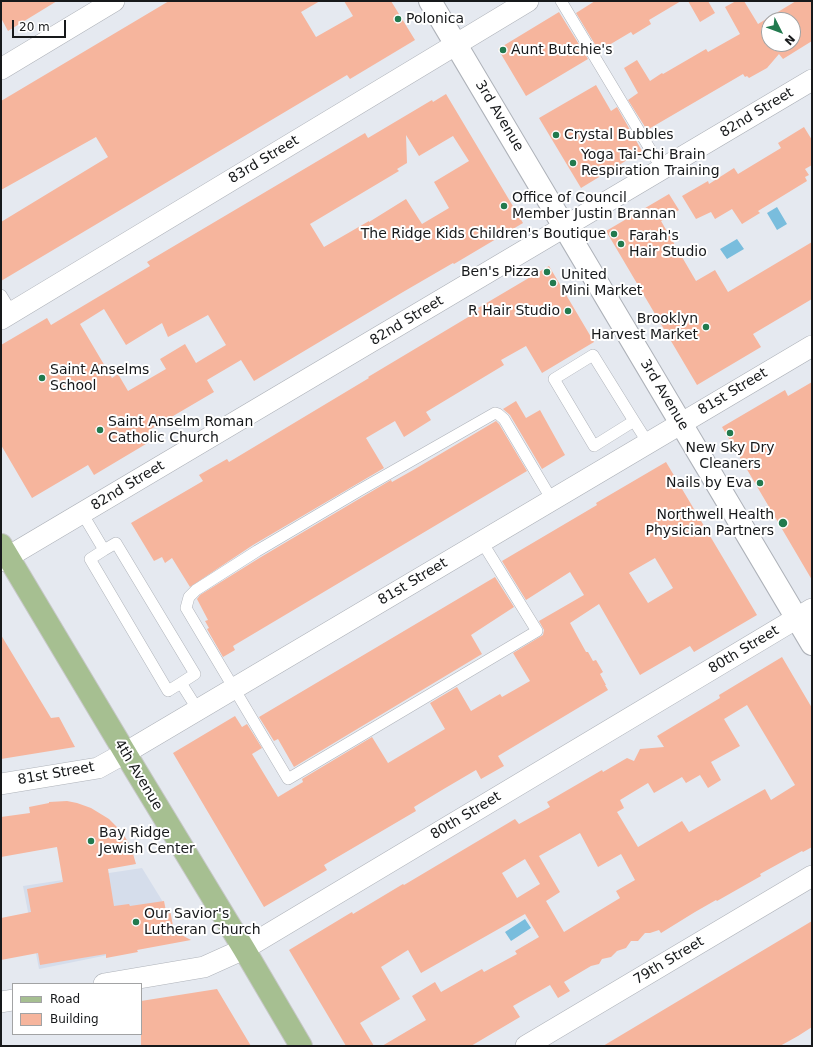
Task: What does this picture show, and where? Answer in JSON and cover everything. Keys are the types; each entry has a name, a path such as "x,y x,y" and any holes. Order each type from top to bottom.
{"main road":[{"name":"4th Avenue","path":"3,554 244,949 301,1046"}],"street":[{"path":"1,68 114,1"},
{"name":"3rd Avenue","path":"430,1 681,423 804,614 812,644"},
{"name":"83rd Street","path":"5,309 528,1"},
{"name":"82nd Street","path":"3,554 82,513 812,80"},
{"name":"81st Street","path":"1,784 98,768 812,346"},
{"name":"80th Street","path":"110,983 204,967 244,949 804,614"},
{"name":"79th Street","path":"526,1046 812,876"},
{"path":"1,1002 12,1000"}],"lane":[{"path":"561,1 662,169"},
{"path":"634,421 594,446 554,379 593,355 648,443"},
{"path":"482,542 537,631 288,778 186,608 189,597 196,590 257,551 467,428 495,414 498,414 504,419 552,500"},
{"path":"82,513 104,550"},
{"path":"116,543 195,674 181,683 168,691 90,559 116,543"},
{"path":"181,683 198,710"}],"shaded area":[{"path":"142,868 163,902 108,955 39,969 23,886"}],"water":[{"path":"777,207 787,224 777,230 767,213"},
{"path":"737,239 744,249 727,259 720,249"},
{"path":"525,919 531,928 511,941 505,932"}],"building":[{"path":"1,1 57,1 8,31 1,18"},
{"path":"169,1 320,1 301,12 316,37 353,16 344,1 391,1 415,40 350,79 347,75 1,281 1,222 108,157 96,137 1,190 1,101"},
{"path":"595,1 681,1 649,20 651,24 633,35 631,32 599,51 576,13"},
{"path":"688,1 708,1 715,13 700,22"},
{"path":"736,1 744,1 758,24 761,22 761,52 794,52 783,59 779,54 767,68 749,78 747,76 745,77 743,74 647,130 628,100 638,93 624,68 637,60 650,81 706,49 708,52 740,34 725,7"},
{"path":"796,1 812,1 812,41 801,48 801,12 778,12"},
{"path":"559,12 588,59 526,96 498,49"},
{"path":"596,85 611,111 617,107 642,151 581,188 539,118"},
{"path":"446,94 523,223 403,292 254,381 241,360 207,380 214,392 151,429 156,438 94,475 88,465 32,498 1,445 1,345 47,318 51,325 150,266 147,262 365,133 368,138 432,100 433,102","holes":["406,135 419,156 453,136 469,161 434,182 449,208 422,224 406,199 324,247 310,224 399,171 397,169 407,163","104,309 126,345 162,323 168,337 208,315 226,345 196,363 185,344 160,359 166,369 128,391 118,374 112,378 80,324"]},
{"path":"804,127 812,140 812,165 805,169 809,175 805,177 807,181 758,211 760,213 742,224 732,209 715,219 711,212 696,219 682,196 708,181 709,184 734,168 738,174 781,148 778,143"},
{"path":"669,194 679,210 661,221 696,281 715,270 728,292 812,242 812,299 753,334 761,347 697,385 606,231"},
{"path":"549,266 594,342 542,373 526,346 501,360 504,365 426,412 431,420 404,437 395,421 366,438 384,468 253,545 190,587 172,558 165,563 162,557 154,561 131,523 203,481 199,475 227,459 229,462 369,378 368,377 480,310 478,308"},
{"path":"812,382 812,580 722,427 785,390 788,396"},
{"path":"516,401 526,418 540,410 565,455 542,469 510,415 503,409"},
{"path":"496,421 527,471 233,646 235,650 223,657 207,629 209,628 205,621 208,620 197,599 200,595 391,480 392,482"},
{"path":"666,462 757,615 694,652 690,646 640,675 599,604 570,623 586,652 588,652 593,661 596,660 603,672 600,674 608,690 498,756 504,766 481,779 476,770 414,807 416,811 324,865 327,870 264,907 173,753 235,716 242,727 247,724 262,748 252,754 278,797 303,782 302,779 372,737 388,763 445,729 430,703 457,687 471,711 500,694 502,697 530,681 513,653 543,635 544,630 539,621 584,595 570,572 526,600 502,561 597,505 596,503","holes":["655,558 673,588 648,603 629,573"]},
{"path":"495,577 514,607 471,635 482,654 294,767 278,739 274,741 259,717"},
{"path":"1,635 51,718 59,717 75,747 1,759"},
{"path":"782,657 812,708 812,847 760,874 761,876 717,901 716,900 661,933 659,930 645,933 638,941 631,941 626,948 617,951 611,957 602,959 599,964 591,966 564,982 570,991 558,998 550,985 513,1006 520,1017 471,1046 382,1046 426,1020 412,996 435,982 441,992 482,969 484,972 517,954 515,951 539,937 525,914 421,973 408,950 381,967 400,999 360,1023 374,1046 346,1046 289,950 352,912 353,914 403,884 404,885 515,819 519,824 550,807 547,802 602,770 603,772 627,758 634,761 640,749 664,747 657,736 720,698 719,695","holes":["747,705 795,785 771,800 765,789 689,832 682,821 638,847 617,812 624,808 620,800 648,783 654,793 682,777 686,783 700,775 708,788 721,780 711,762 740,746 724,719","580,833 598,867 621,854 635,880 616,891 620,898 564,932 546,901 560,892 539,856","525,859 540,884 517,898 502,873"]},
{"path":"67,801 91,808 109,819 122,832 131,847 136,864 108,869 114,906 129,904 130,906 164,901 166,911 170,910 174,931 191,940 137,950 138,952 106,958 106,954 40,965 38,953 1,960 1,918 31,912 27,889 63,882 57,847 1,857 1,817 30,813 29,807 49,802"},
{"path":"812,921 812,1027 798,1036 780,1046 603,1046"},
{"path":"217,989 251,1046 141,1046 142,1001"}],"place":[{"name":"Polonica","path":"398,19"},
{"name":"Aunt Butchie's","path":"503,50"},
{"name":"Crystal Bubbles","path":"556,135"},
{"name":"Yoga Tai-Chi Brain Respiration Training","path":"573,163"},
{"name":"Office of Council Member Justin Brannan","path":"504,206"},
{"name":"The Ridge Kids Children's Boutique","path":"614,234"},
{"name":"Farah's Hair Studio","path":"621,244"},
{"name":"Ben's Pizza","path":"547,272"},
{"name":"United Mini Market","path":"553,283"},
{"name":"R Hair Studio","path":"568,311"},
{"name":"Brooklyn Harvest Market","path":"706,327"},
{"name":"Saint Anselms School","path":"42,378"},
{"name":"Saint Anselm Roman Catholic Church","path":"100,430"},
{"name":"New Sky Dry Cleaners","path":"730,433"},
{"name":"Nails by Eva","path":"760,483"},
{"name":"Northwell Health Physician Partners","path":"783,523"},
{"name":"Bay Ridge Jewish Center","path":"91,841"},
{"name":"Our Savior's Lutheran Church","path":"136,922"}]}
